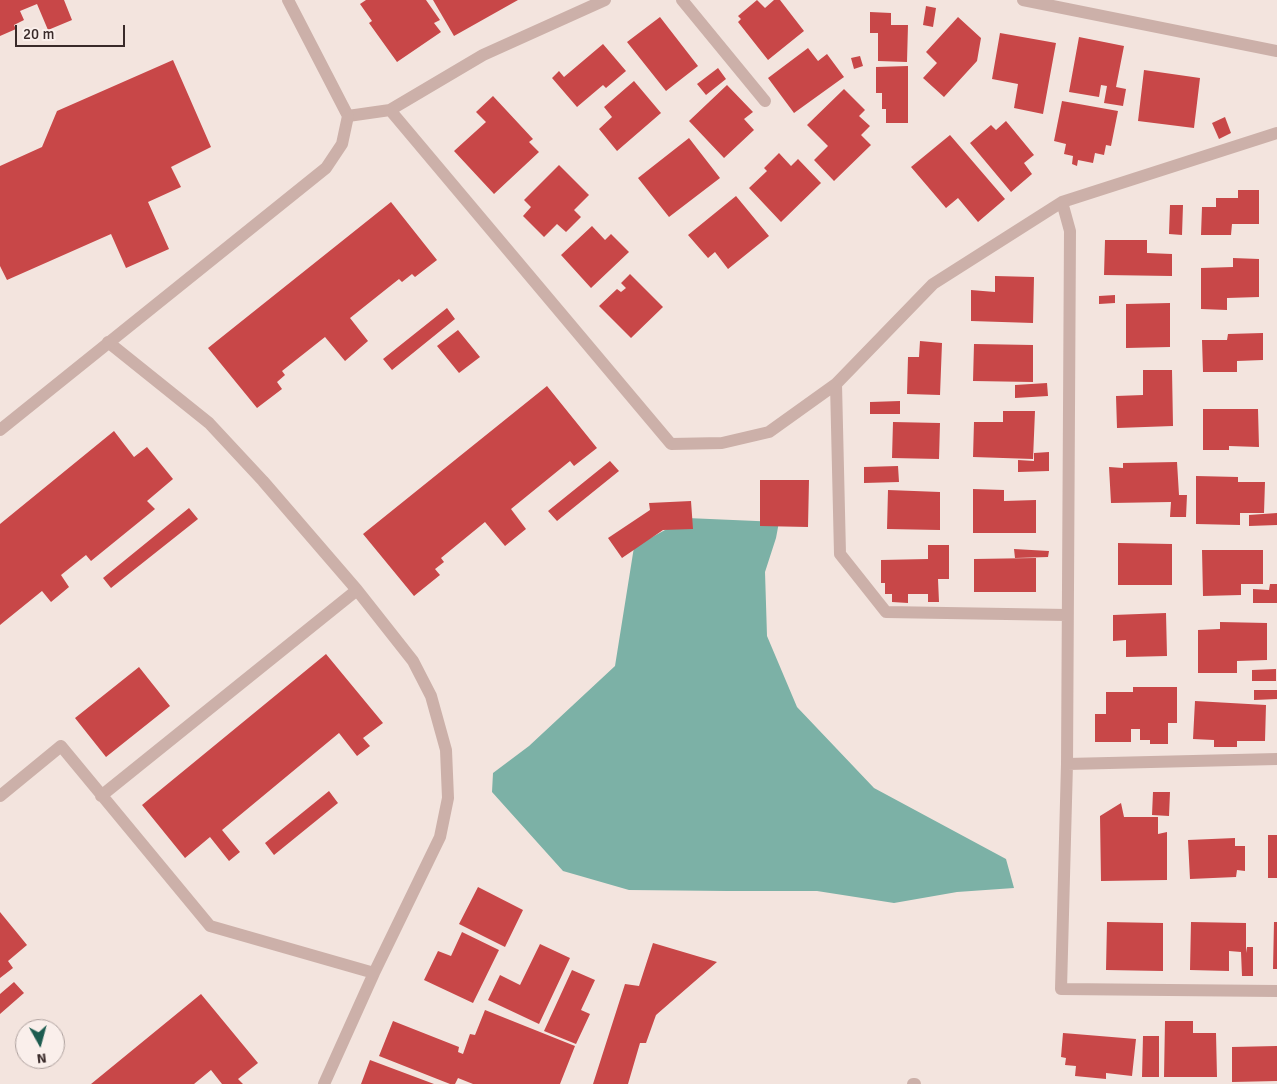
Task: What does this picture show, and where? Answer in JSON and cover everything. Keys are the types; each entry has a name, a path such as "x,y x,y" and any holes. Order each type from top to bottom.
{"street":[{"path":"0,430 326,168 342,144 348,116 288,0"},
{"path":"348,116 390,110 483,55 605,0"},
{"path":"682,0 765,101"},
{"path":"1023,0 1277,51"},
{"path":"390,110 670,444 722,443 769,432 836,384 933,284 1062,202 1277,134"},
{"path":"1062,202 1070,231 1067,764 1061,989 1277,991"},
{"path":"108,342 209,422 263,481 357,590 413,661 431,696 446,750 448,798 440,837 374,973 324,1084"},
{"path":"836,384 840,554 886,612 1067,615"},
{"path":"101,796 357,590"},
{"path":"0,796 61,746 210,926 374,973"},
{"path":"1067,764 1277,759"}],"water":[{"path":"687,518 779,522 765,572 767,636 797,707 874,788 1006,859 1014,888 957,892 894,903 817,891 629,890 563,871 492,792 493,773 529,746 615,666 634,547"}],"building":[{"path":"0,0 64,0 72,20 48,30 37,4 20,11 24,20 14,25 16,29 0,36"},
{"path":"366,0 426,0 440,20 434,23 441,32 397,62 369,23 372,21 360,4"},
{"path":"433,0 518,0 454,36"},
{"path":"757,0 765,8 774,0 780,0 804,31 768,60 738,22 741,19 738,16"},
{"path":"926,6 936,8 933,27 923,25"},
{"path":"870,12 891,13 891,25 908,25 907,62 878,61 878,33 870,33"},
{"path":"660,17 698,66 666,91 627,42"},
{"path":"958,17 981,38 977,61 944,97 923,78 937,63 926,52"},
{"path":"1000,33 1056,43 1043,114 1014,108 1018,84 992,79"},
{"path":"1079,37 1124,46 1116,87 1126,89 1123,106 1104,103 1107,86 1101,85 1099,97 1069,92"},
{"path":"603,44 626,71 606,88 603,85 577,107 552,78 559,71 564,77"},
{"path":"808,48 818,61 827,54 844,77 794,113 768,78"},
{"path":"860,56 863,66 854,69 851,58"},
{"path":"173,60 211,147 171,167 181,187 148,202 169,249 126,268 111,234 7,280 0,266 0,166 42,147 57,111"},
{"path":"908,66 908,123 886,123 886,109 882,109 882,93 876,93 876,67"},
{"path":"718,68 726,79 706,95 697,84"},
{"path":"1144,70 1200,78 1194,128 1138,121"},
{"path":"634,81 661,113 617,151 599,129 612,117 604,107"},
{"path":"727,85 753,112 744,119 754,130 724,158 689,121"},
{"path":"844,89 865,110 859,116 870,126 861,135 871,145 834,181 814,160 828,146 807,125"},
{"path":"493,96 533,139 529,142 539,152 494,194 454,151 486,122 476,112"},
{"path":"1062,101 1118,111 1111,146 1106,145 1104,155 1095,153 1093,163 1078,160 1077,166 1072,164 1073,156 1064,154 1066,144 1054,141"},
{"path":"1225,117 1231,133 1219,139 1212,123"},
{"path":"1006,121 1034,155 1024,163 1032,174 1011,192 970,143 991,125 996,130"},
{"path":"950,135 1005,199 978,222 958,198 946,208 911,167"},
{"path":"689,138 720,178 669,217 638,178"},
{"path":"779,153 791,166 798,159 821,183 781,222 749,188 767,171 764,168"},
{"path":"559,165 589,195 574,210 581,217 566,232 557,224 544,237 523,216 531,207 524,200"},
{"path":"1238,190 1259,190 1259,224 1232,224 1231,235 1201,235 1202,207 1216,207 1216,198 1238,198"},
{"path":"736,196 769,236 728,269 715,252 708,258 688,235"},
{"path":"391,202 437,260 415,277 412,274 402,282 399,279 350,318 368,341 345,361 325,337 282,371 285,375 277,382 282,389 257,408 208,348"},
{"path":"1170,205 1183,205 1182,235 1169,234"},
{"path":"592,226 605,240 611,234 629,252 591,288 561,255"},
{"path":"1105,240 1147,240 1147,253 1172,254 1172,276 1104,275"},
{"path":"1233,258 1259,259 1259,297 1227,298 1227,310 1201,309 1201,268 1233,267"},
{"path":"630,274 663,307 631,338 599,306 617,289 621,292 626,288 621,283"},
{"path":"995,276 1034,277 1033,323 971,321 971,290 995,292"},
{"path":"1115,295 1115,303 1099,304 1099,296"},
{"path":"1170,303 1170,347 1126,348 1126,304"},
{"path":"447,308 455,319 392,370 383,359"},
{"path":"458,330 480,357 459,373 437,346"},
{"path":"1263,333 1263,360 1237,361 1237,372 1203,372 1202,340 1227,340 1228,334"},
{"path":"920,341 942,343 940,395 907,394 908,357 919,357"},
{"path":"974,344 1033,345 1033,382 973,381"},
{"path":"1143,370 1172,370 1173,426 1117,428 1116,396 1143,395"},
{"path":"1047,383 1048,396 1015,398 1015,385"},
{"path":"547,386 597,448 574,466 570,461 511,509 526,529 505,546 485,522 441,558 444,562 435,569 440,575 414,596 363,534"},
{"path":"900,401 900,414 870,414 870,402"},
{"path":"1203,409 1258,409 1259,447 1229,446 1229,450 1203,450"},
{"path":"1003,411 1035,411 1033,459 973,457 974,422 1003,422"},
{"path":"893,422 940,423 939,459 892,458"},
{"path":"114,431 134,457 147,447 173,479 147,501 155,509 91,561 86,555 61,575 69,587 51,602 42,591 0,625 0,524"},
{"path":"1049,452 1049,471 1018,472 1018,460 1034,461 1034,453"},
{"path":"610,461 619,471 557,521 548,511"},
{"path":"1177,462 1179,495 1187,495 1186,517 1170,517 1171,502 1111,503 1109,467 1123,468 1123,463"},
{"path":"898,466 899,482 864,483 864,467"},
{"path":"1196,476 1238,477 1238,482 1265,482 1264,513 1240,513 1240,525 1196,524"},
{"path":"760,480 809,480 808,527 760,526"},
{"path":"973,489 1004,490 1004,501 1036,500 1036,533 973,533"},
{"path":"888,490 940,492 940,530 887,529"},
{"path":"691,501 693,529 663,530 622,558 608,538 650,510 649,503"},
{"path":"189,508 198,519 111,588 103,578"},
{"path":"1277,513 1277,525 1249,526 1249,515"},
{"path":"1118,543 1172,544 1172,585 1118,585"},
{"path":"928,545 949,545 949,579 938,579 939,602 928,602 928,594 908,594 908,603 892,602 892,594 885,594 885,583 881,583 881,560 928,559"},
{"path":"1014,549 1049,551 1048,557 1015,558"},
{"path":"1202,550 1263,550 1263,584 1241,584 1241,595 1203,596"},
{"path":"1036,558 1036,592 974,592 974,559"},
{"path":"1270,584 1277,584 1277,603 1253,603 1253,589 1269,590"},
{"path":"1166,613 1167,656 1126,657 1126,640 1113,641 1113,615"},
{"path":"1220,622 1267,623 1267,660 1237,661 1237,673 1198,673 1198,630 1220,629"},
{"path":"326,654 383,723 363,738 370,746 357,756 339,733 222,830 240,852 229,861 210,837 185,858 142,805"},
{"path":"139,667 170,706 106,757 75,718"},
{"path":"1276,669 1276,681 1252,681 1252,670"},
{"path":"1133,687 1177,687 1177,723 1168,723 1168,744 1150,744 1150,740 1140,740 1140,729 1131,729 1131,742 1095,742 1095,714 1106,714 1106,692 1133,692"},
{"path":"1254,690 1277,690 1277,699 1254,700"},
{"path":"1195,701 1266,705 1265,741 1237,741 1237,747 1214,747 1214,740 1193,739"},
{"path":"329,791 338,803 274,855 265,843"},
{"path":"1153,792 1170,792 1169,816 1152,815"},
{"path":"1121,803 1124,817 1158,817 1158,834 1167,832 1167,880 1101,881 1100,816"},
{"path":"1268,835 1277,835 1277,878 1268,878"},
{"path":"1235,838 1235,846 1245,846 1245,871 1237,870 1236,877 1190,879 1188,840"},
{"path":"478,887 523,910 505,947 459,924"},
{"path":"0,912 27,945 8,961 13,968 0,978"},
{"path":"1107,922 1163,923 1163,971 1106,970"},
{"path":"1191,922 1246,923 1246,953 1247,947 1253,947 1253,976 1242,976 1241,952 1229,951 1229,971 1190,970"},
{"path":"1274,922 1277,922 1277,969 1273,969"},
{"path":"462,932 499,950 473,1003 424,980 438,951 451,956"},
{"path":"653,943 717,962 656,1015 646,1043 640,1043 628,1084 593,1084 625,984 639,986"},
{"path":"540,944 570,958 539,1024 488,1000 500,975 520,985"},
{"path":"572,970 595,980 581,1010 590,1014 576,1044 544,1031"},
{"path":"14,982 24,993 0,1014 0,994"},
{"path":"201,994 258,1063 238,1079 243,1084 222,1084 211,1070 194,1084 91,1084"},
{"path":"485,1010 575,1046 560,1084 473,1084 458,1078 455,1084 450,1084 379,1056 393,1021 459,1047 458,1052 463,1054 470,1034 475,1035"},
{"path":"1165,1021 1193,1021 1193,1033 1216,1033 1217,1077 1164,1077"},
{"path":"1063,1033 1136,1039 1132,1076 1106,1073 1106,1079 1075,1076 1076,1066 1065,1065 1066,1058 1061,1057"},
{"path":"1143,1036 1159,1036 1159,1077 1142,1077"},
{"path":"1277,1046 1277,1081 1232,1082 1232,1047"},
{"path":"370,1060 434,1084 361,1084"}]}
